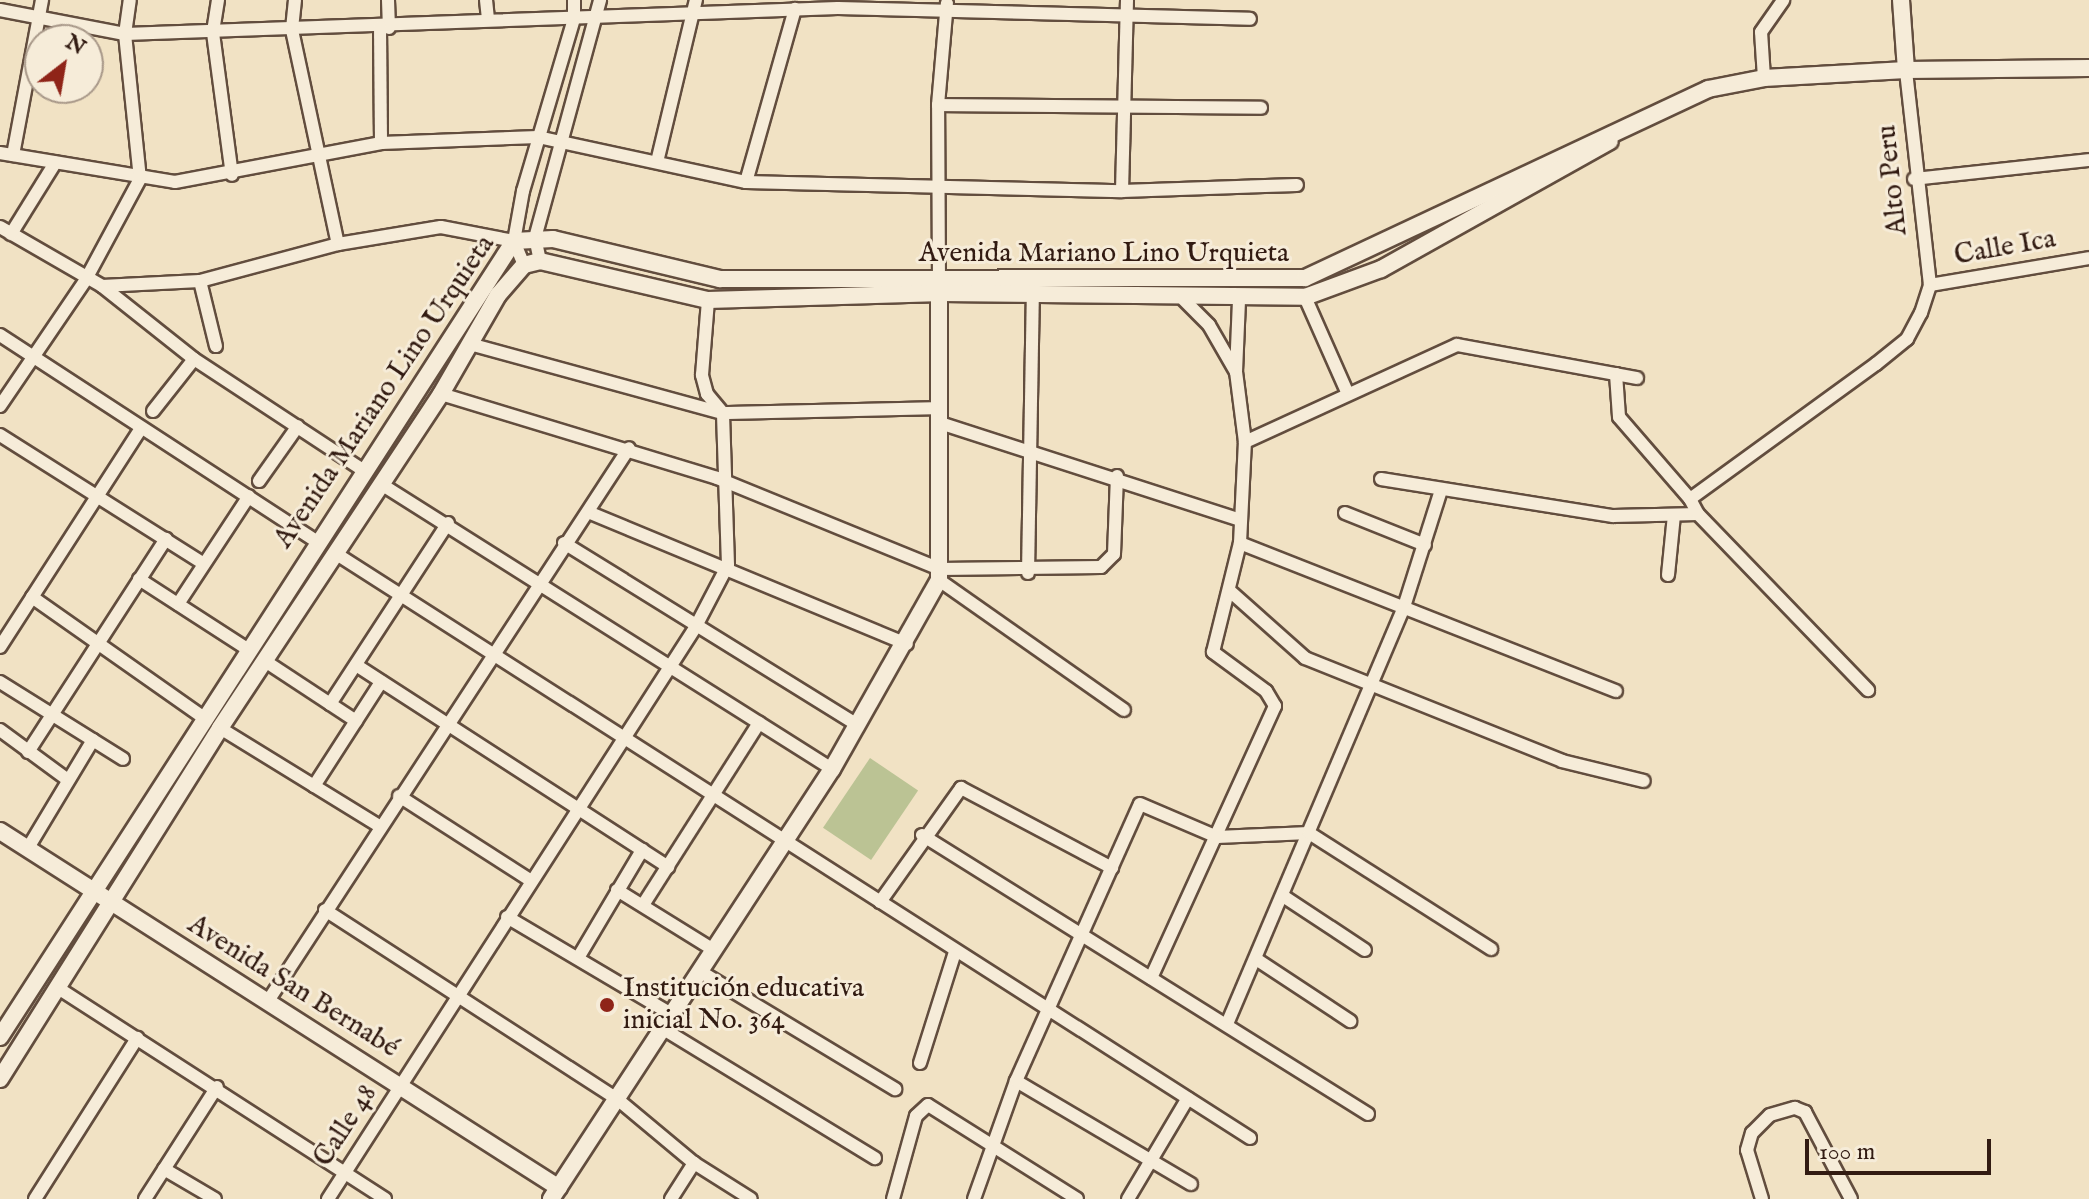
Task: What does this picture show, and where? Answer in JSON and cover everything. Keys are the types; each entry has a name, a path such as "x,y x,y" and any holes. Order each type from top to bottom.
{"main road":[{"path":"1901,0 1906,70"},
{"path":"1656,112 1708,89 1764,78 1906,70 2089,68"},
{"name":"Avenida Mariano Lino Urquieta","path":"0,1079 220,728 441,394 470,344 532,263 708,300 941,287 1305,278 1656,112"},
{"name":"Avenida Mariano Lino Urquieta","path":"0,1037 316,541 514,241 535,238 720,279 941,287 1033,296 1184,300 1305,297 1381,269 1656,112"},
{"path":"555,1194 832,769 907,644 939,574 941,287"},
{"name":"Avenida San Bernabé","path":"3,839 28,848 91,893 400,1085 555,1194"}],"street":[{"path":"42,0 6,154 140,179 232,175 314,153 381,143 538,137 746,182 1122,191 1297,185"},
{"path":"0,406 85,281 140,179 125,34 130,0"},
{"path":"218,0 213,33 232,175"},
{"path":"295,0 292,30 314,153 338,244"},
{"path":"381,143 384,28 388,0"},
{"path":"486,0 488,19"},
{"path":"514,241 538,137 574,19 574,0"},
{"path":"532,263 535,238 600,0"},
{"path":"657,162 696,15 696,0"},
{"path":"1122,191 1127,0"},
{"path":"1764,78 1761,32 1783,0"},
{"path":"0,10 39,15 125,34 384,28 488,19 696,15 838,4 947,4 1127,16 1250,19"},
{"path":"941,287 938,105 947,4"},
{"path":"746,182 795,9"},
{"name":"Alto Peru","path":"1906,70 1914,179 1930,285"},
{"path":"938,105 1261,108"},
{"path":"1914,179 2089,160"},
{"path":"11,234 55,163"},
{"path":"0,227 85,281 102,286 200,281 338,244 441,227 514,241 532,263"},
{"name":"Calle Ica","path":"1930,285 2089,258"},
{"path":"200,281 216,346"},
{"path":"1690,499 1907,339 1930,285"},
{"path":"102,286 194,359 363,470"},
{"path":"1028,573 1033,296"},
{"path":"1305,297 1347,392"},
{"path":"1151,978 1275,706 1266,691 1213,652 1231,592 1240,543 1245,442 1236,372 1239,299"},
{"path":"708,300 702,375 723,413 728,565"},
{"path":"1184,300 1209,325 1236,372"},
{"path":"0,335 316,541"},
{"path":"470,344 723,413 939,416 1030,450 1117,476 1240,520"},
{"path":"1245,442 1347,392 1457,345 1637,378"},
{"path":"153,411 194,359"},
{"path":"1616,374 1619,417 1690,499 1698,514 1868,690"},
{"path":"441,394 629,448 727,482 939,574 1124,710"},
{"path":"259,481 298,426"},
{"path":"0,647 141,428"},
{"path":"0,435 204,564"},
{"path":"268,1001 492,652 629,448"},
{"path":"939,574 1093,569 1112,559 1117,476"},
{"path":"1381,479 1613,516 1698,514"},
{"path":"381,484 540,580 668,667 832,769"},
{"path":"1227,1024 1403,610 1441,490"},
{"path":"178,604 249,496"},
{"path":"588,512 728,565 907,644"},
{"path":"1345,513 1425,545"},
{"path":"1668,575 1674,515"},
{"path":"330,704 448,523"},
{"path":"28,752 166,539"},
{"path":"564,543 695,628 858,725"},
{"path":"1240,543 1403,610 1616,691"},
{"path":"335,553 715,792 955,952 1250,1138"},
{"name":"Calle 48","path":"328,1199 530,880 695,628 728,565"},
{"path":"139,579 247,649"},
{"path":"1231,592 1305,658 1562,761 1644,781"},
{"path":"32,597 204,718"},
{"path":"265,661 356,721"},
{"path":"356,665 668,867"},
{"path":"0,682 123,759"},
{"path":"314,786 381,682"},
{"path":"643,905 759,723"},
{"path":"220,728 379,826"},
{"path":"0,730 68,780"},
{"path":"28,848 93,740"},
{"path":"880,902 922,835 956,790 967,788 1112,868"},
{"path":"399,796 530,880"},
{"path":"974,1199 995,1149 1016,1081 1084,939 1140,804 1217,837 1309,833 1491,949"},
{"path":"922,835 1368,1114"},
{"path":"578,958 642,850"},
{"path":"617,890 712,949"},
{"path":"1283,896 1365,950"},
{"path":"325,910 456,998 616,1098 694,1163 751,1199"},
{"path":"507,917 578,958 875,1158"},
{"path":"920,1063 955,952"},
{"path":"1256,959 1350,1021"},
{"path":"701,972 895,1089"},
{"path":"58,988 217,1087 385,1199"},
{"path":"35,1199 137,1038"},
{"path":"1016,1081 1191,1184"},
{"path":"145,1199 217,1087"},
{"path":"1128,1199 1188,1098"},
{"path":"893,1199 923,1106 1077,1199"},
{"path":"1762,1199 1747,1150 1752,1133 1770,1115 1795,1108 1805,1112 1851,1199"},
{"path":"671,1199 694,1163"},
{"path":"164,1169 215,1199"}],"green space":[{"path":"870,758 918,790 871,860 823,828"}],"place":[{"name":"Institución educativa inicial No. 364","path":"607,1005"}]}
